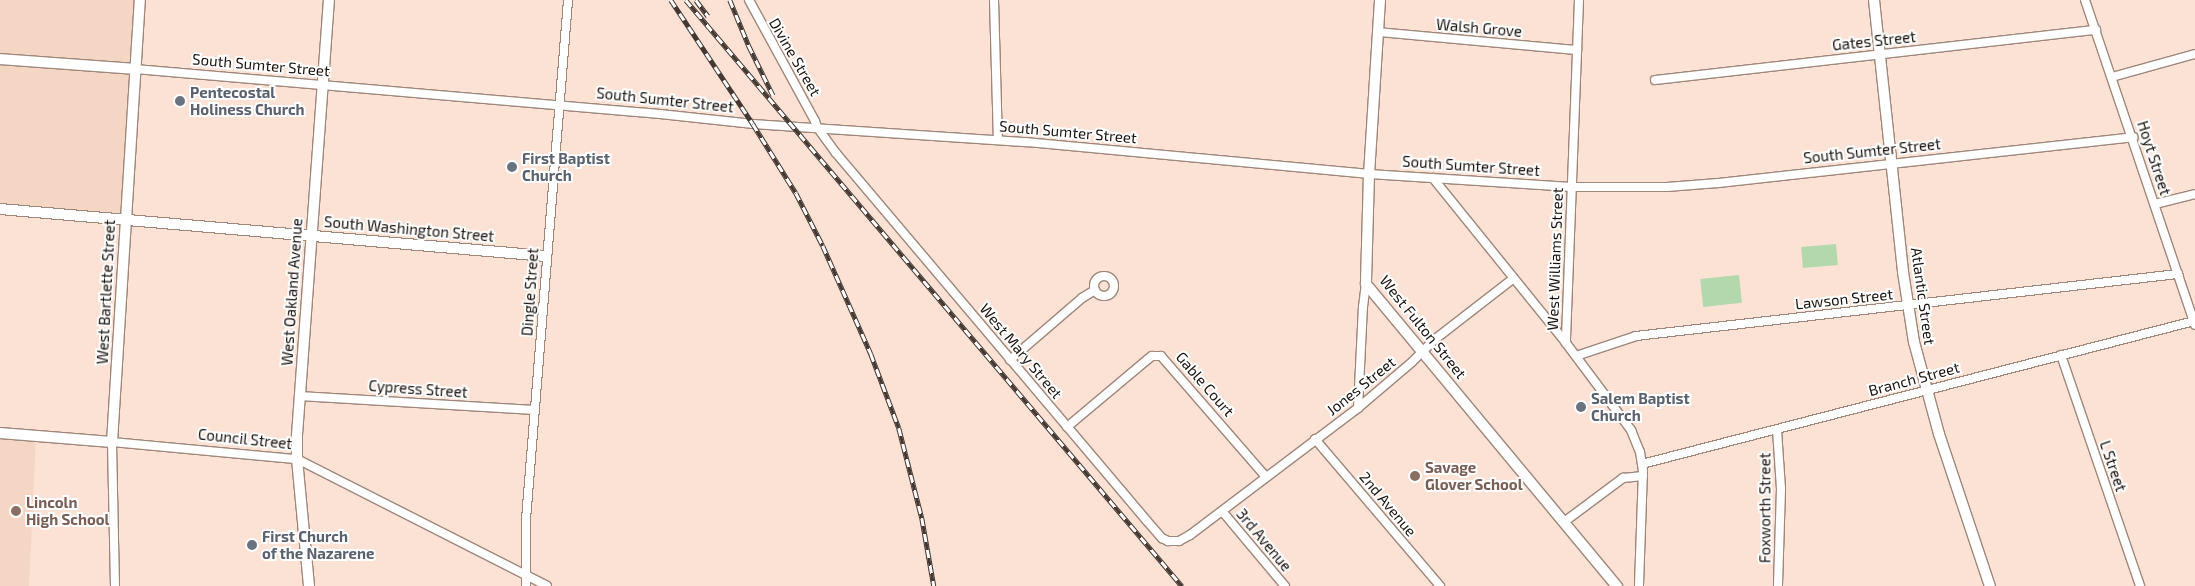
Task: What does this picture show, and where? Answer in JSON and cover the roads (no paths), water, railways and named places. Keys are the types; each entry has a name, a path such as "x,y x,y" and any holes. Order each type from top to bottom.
{"street":[{"name":"West Bartlette Street","path":"115,586 112,442 140,0"},
{"name":"West Oakland Avenue","path":"309,586 297,459 321,85 329,0"},
{"name":"Dingle Street","path":"526,586 526,520 568,0"},
{"name":"Divine Street","path":"749,0 817,127"},
{"path":"994,0 998,140"},
{"name":"West Fulton Street","path":"1380,0 1369,174 1366,284 1617,586"},
{"name":"West Williams Street","path":"1578,0 1566,343 1631,430 1637,444 1643,476 1639,586"},
{"name":"Atlantic Street","path":"1874,0 1908,305 1914,342 1926,390 1990,586"},
{"name":"Hoyt Street","path":"2085,0 2194,323"},
{"name":"Gates Street","path":"1655,80 2096,30"},
{"name":"Walsh Grove","path":"1378,32 1577,50"},
{"path":"2112,77 2195,54"},
{"name":"South Sumter Street","path":"0,59 559,105 718,121 998,140 1369,174 1572,187 1666,188 2133,138"},
{"name":"West Mary Street","path":"817,127 1010,360 1162,538 1168,541 1183,540 1222,511"},
{"path":"1433,178 1566,343"},
{"path":"2155,204 2195,194"},
{"name":"South Washington Street","path":"0,209 546,256"},
{"name":"Lawson Street","path":"1576,356 1636,336 2178,274"},
{"name":"Jones Street","path":"1222,511 1358,408 1423,351 1514,278"},
{"path":"1358,408 1363,307 1366,284"},
{"path":"1010,360 1082,298 1095,290"},
{"name":"Branch Street","path":"1642,464 2061,355 2194,323"},
{"name":"L Street","path":"2061,355 2140,586"},
{"name":"Gable Court","path":"1067,427 1152,356 1162,356 1266,477"},
{"name":"Cypress Street","path":"300,396 534,410"},
{"name":"Foxworth Street","path":"1777,430 1781,489 1778,586"},
{"name":"Council Street","path":"0,433 242,452 297,459 547,586"},
{"name":"2nd Avenue","path":"1315,439 1440,586"},
{"path":"1564,522 1623,478 1643,476"},
{"name":"3rd Avenue","path":"1222,511 1285,586"}],"railway":[{"path":"671,0 796,193 823,246 871,354 899,428 922,518 934,586"},
{"path":"686,0 1182,586"},
{"path":"696,0 708,16"},
{"path":"730,0 749,46 773,95"}],"place":[{"name":"Pentecostal Holiness Church","path":"180,101"},
{"name":"First Baptist Church","path":"512,167"},
{"name":"Salem Baptist Church","path":"1581,407"},
{"name":"Savage Glover School","path":"1415,476"},
{"name":"Lincoln High School","path":"16,511"},
{"name":"First Church of the Nazarene","path":"252,545"}]}
